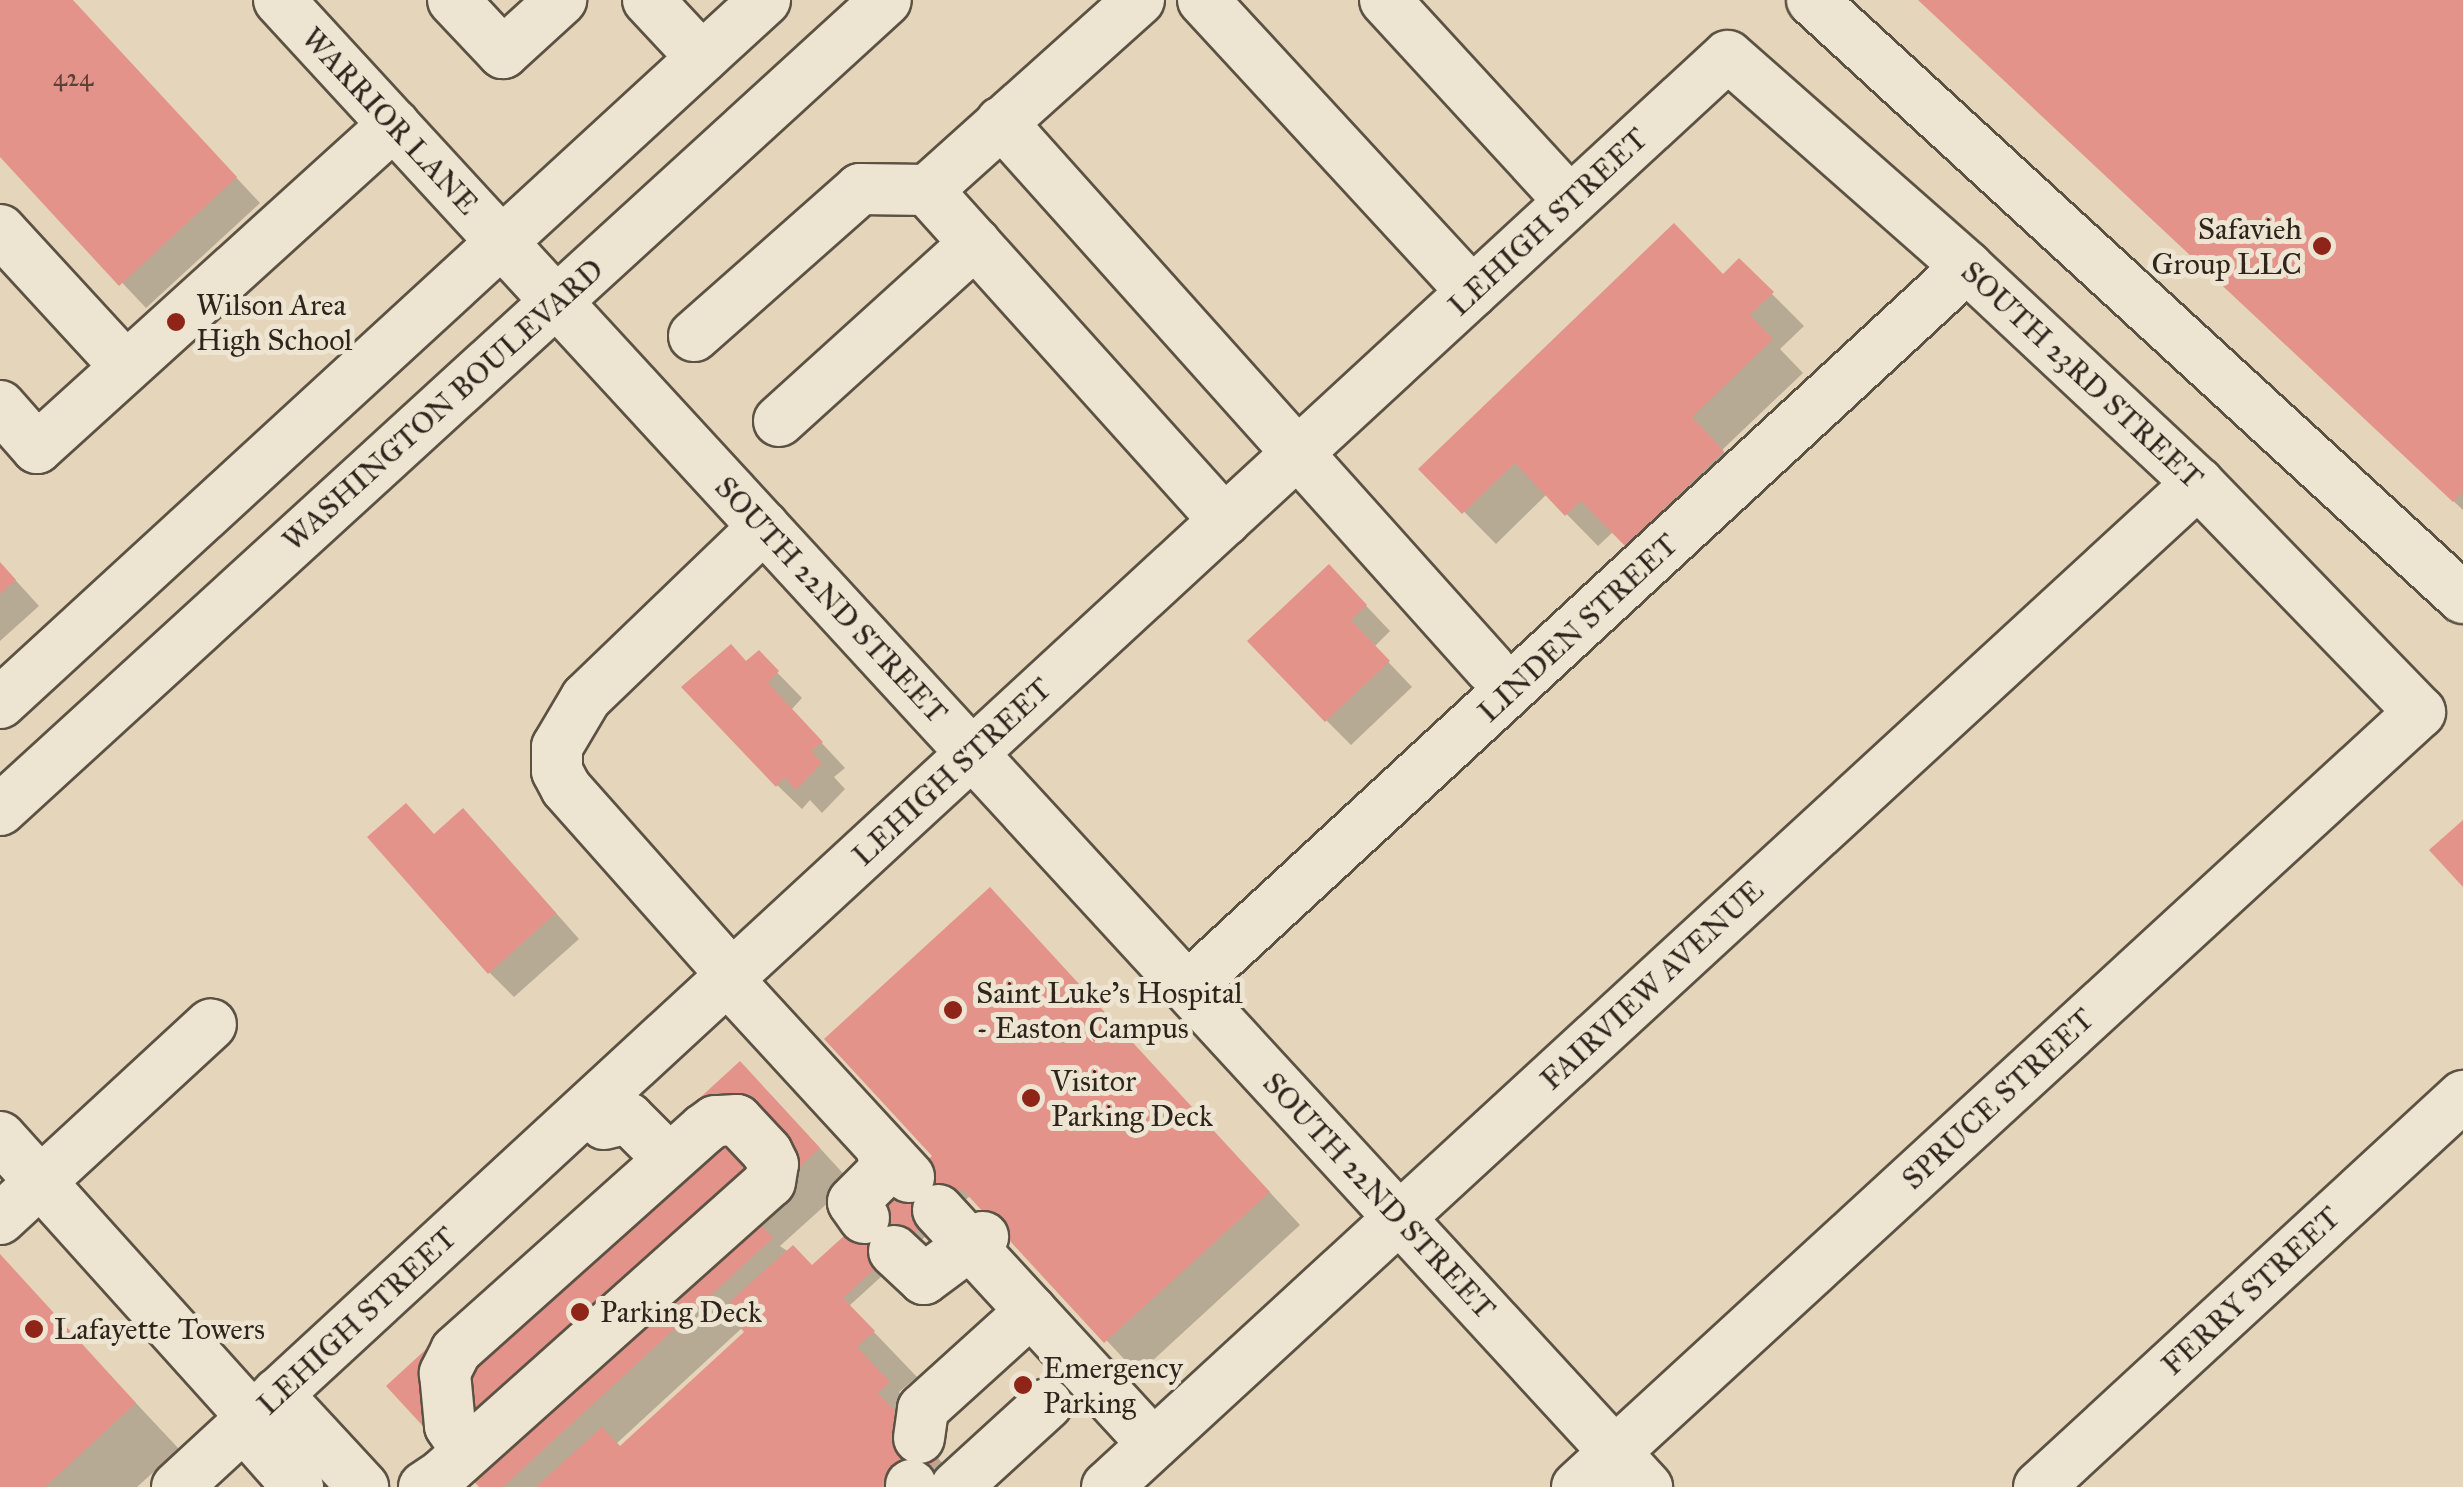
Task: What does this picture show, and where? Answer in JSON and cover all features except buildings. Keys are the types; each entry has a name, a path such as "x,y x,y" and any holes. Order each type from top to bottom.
{"street":[{"name":"WARRIOR LANE","path":"279,0 502,242"},
{"path":"453,0 504,53 561,0"},
{"path":"648,0 702,58"},
{"path":"0,703 765,0"},
{"name":"WASHINGTON BOULEVARD","path":"0,810 886,0"},
{"path":"694,336 860,189 928,190 1139,0"},
{"path":"1202,0 1472,292"},
{"path":"1385,0 1570,202"},
{"path":"1812,0 2463,598"},
{"name":"LEHIGH STREET","path":"176,1487 596,1115 729,977 1728,56"},
{"name":"SOUTH 23RD STREET","path":"1728,56 1967,267 2198,483 2420,712"},
{"path":"1000,122 1490,668"},
{"path":"0,406 37,448 394,124"},
{"path":"928,190 1225,521"},
{"path":"0,230 126,368"},
{"name":"SOUTH 22ND STREET","path":"502,242 1631,1469"},
{"path":"779,420 975,243"},
{"name":"LINDEN STREET","path":"1188,987 1967,267"},
{"name":"FAIRVIEW AVENUE","path":"1107,1487 2198,483"},
{"path":"764,527 586,698 557,747 557,770 566,788 729,977 946,1205 1031,1311 1153,1444"},
{"name":"SPRUCE STREET","path":"1576,1487 1631,1469 2420,712"},
{"path":"0,1218 211,1024"},
{"name":"FERRY STREET","path":"2040,1487 2463,1096"},
{"path":"596,1115 600,1146 636,1157"},
{"path":"410,1487 415,1466 462,1435 770,1182 773,1164 768,1152 737,1120 716,1121 704,1129 456,1352 445,1374 462,1435"},
{"path":"0,1137 257,1412 363,1487"},
{"path":"887,1158 946,1205 970,1250 924,1279 853,1202 886,1169 887,1158"},
{"path":"1031,1311 924,1409 924,1474 1046,1404"},
{"path":"257,1412 298,1487"},
{"path":"424,1487 462,1435"}],"place":[{"name":"Safavieh Group LLC","path":"2322,246"},
{"name":"Wilson Area High School","path":"176,322"},
{"name":"Saint Luke's Hospital - Easton Campus","path":"953,1010"},
{"name":"Visitor Parking Deck","path":"1031,1098"},
{"name":"Parking Deck","path":"580,1312"},
{"name":"Lafayette Towers","path":"34,1329"},
{"name":"Emergency Parking","path":"1023,1385"}]}
